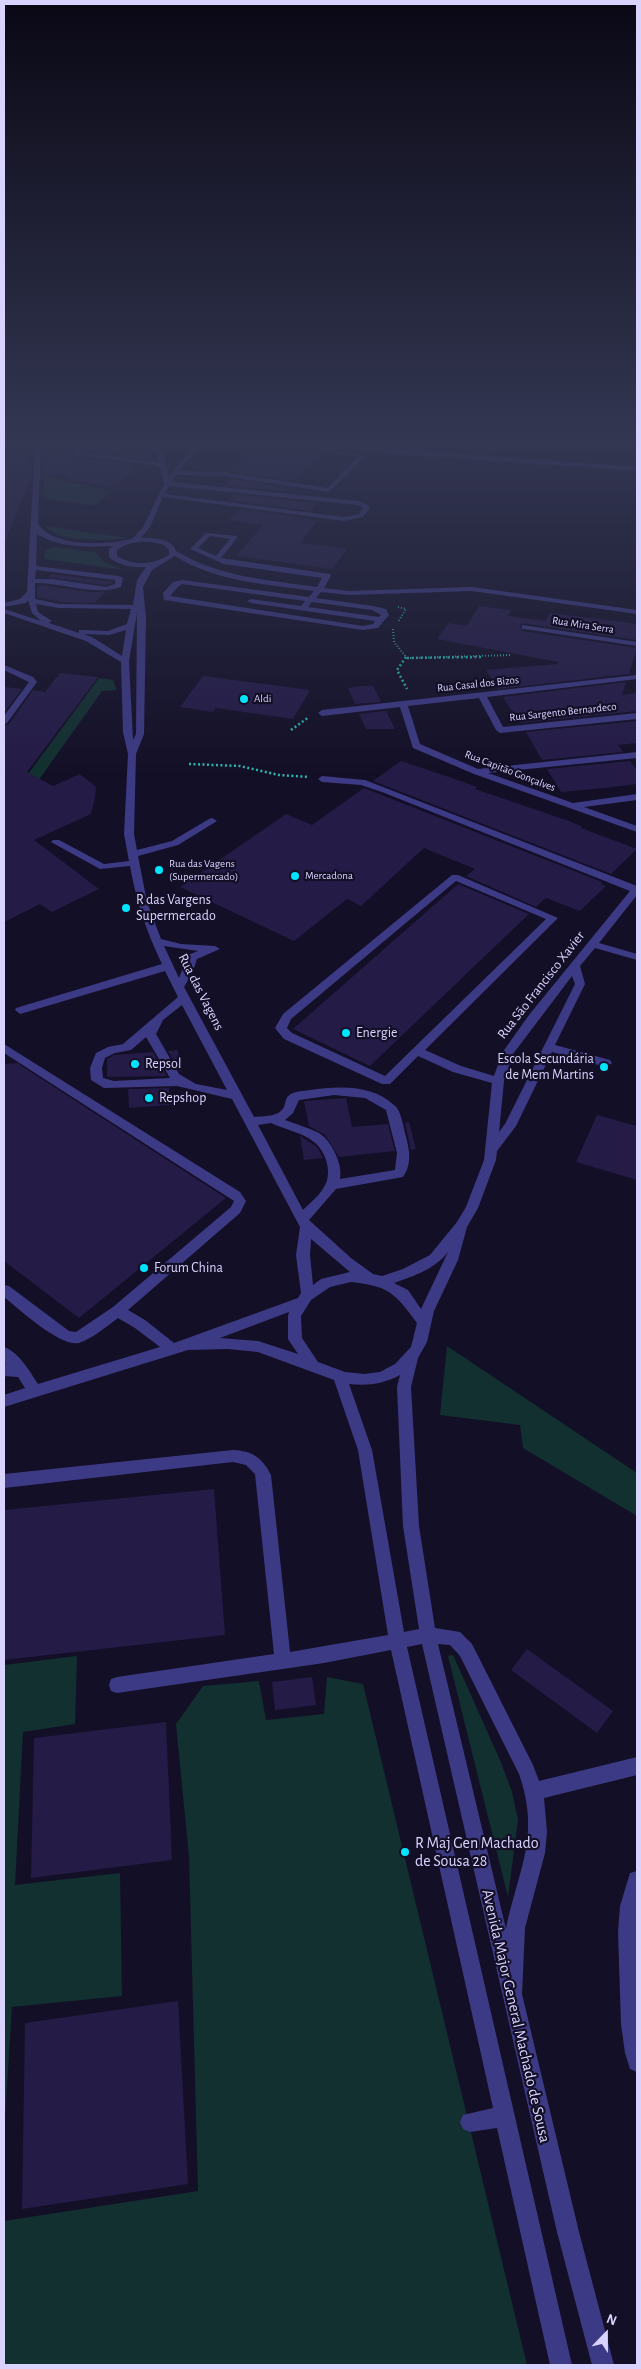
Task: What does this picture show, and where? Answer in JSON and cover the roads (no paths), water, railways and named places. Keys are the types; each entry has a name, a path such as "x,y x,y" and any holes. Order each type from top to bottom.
{"street":[{"path":"33,556 31,601 33,612 41,618 84,632 109,633 130,626"},
{"path":"112,556 133,568 140,581"},
{"path":"31,601 59,606 137,604 140,581 144,573 168,556"},
{"path":"179,556 191,563 232,577 320,590 349,593 472,589 637,612"},
{"path":"209,556 224,562 327,576 320,590 302,609"},
{"path":"217,559 220,556"},
{"path":"124,563 140,565 159,562 191,563"},
{"path":"32,568 48,568 119,578 118,585 107,589 52,581 32,581"},
{"path":"185,581 311,599 377,609 385,613 376,626 363,628 171,600 166,595 176,584 185,581"},
{"path":"4,605 23,600 31,592"},
{"path":"243,611 259,592"},
{"path":"251,602 381,620"},
{"name":"Rua das Vagens","path":"137,604 130,626 125,661 127,732 132,754 129,834 142,902 156,941 304,1223 346,1262 368,1277"},
{"name":"Rua das Vagens","path":"132,754 140,734 142,618 137,604"},
{"path":"4,611 89,639 125,661"},
{"name":"Rua Mira Serra","path":"525,627 637,644"},
{"path":"4,667 33,682 4,721"},
{"name":"Rua Casal dos Bizos","path":"322,713 637,677"},
{"name":"Rua Sargento Bernardeco","path":"482,695 500,730 637,716"},
{"name":"Rua Capitão Gonçalves","path":"403,704 416,746 477,772 637,829"},
{"path":"477,772 637,755"},
{"path":"322,779 362,782 385,790 637,890"},
{"path":"569,806 637,797"},
{"path":"56,842 103,867 174,843 212,821"},
{"path":"454,877 554,918 424,1045 418,1052 386,1082 288,1036 281,1028 287,1017 454,877"},
{"name":"Rua São Francisco Xavier","path":"383,1281 408,1273 435,1259 462,1225 483,1180 492,1149 492,1128 498,1081 504,1061 520,1035 637,890"},
{"path":"156,941 181,947 215,949 192,958 182,992 152,1026 127,1047 112,1050 100,1056 96,1068 97,1080 104,1084 114,1085 177,1082 236,1096"},
{"path":"593,944 637,957"},
{"path":"20,1010 169,966"},
{"path":"492,1149 510,1126 580,984 575,966"},
{"path":"152,1026 150,1034 175,1078 193,1087"},
{"path":"548,1047 606,1063"},
{"path":"4,1048 236,1195 240,1201 236,1210 118,1311 79,1337 73,1338 64,1335 4,1290"},
{"path":"418,1052 457,1070 498,1081"},
{"path":"278,1120 286,1114 292,1098 296,1096 344,1090 365,1094 391,1108 402,1151 403,1171 399,1174 332,1185"},
{"path":"250,1122 278,1120 320,1140 334,1163 336,1177 304,1223 304,1298 293,1319 294,1337 301,1353 315,1367"},
{"name":"Rua São Francisco Xavier","path":"423,1321 458,1248 462,1225"},
{"path":"4,1400 188,1344 304,1298 325,1283 346,1277 368,1277 383,1281 405,1294 417,1309 423,1321 418,1349 411,1358 399,1369 383,1377 362,1380 340,1378 267,1349 239,1343 188,1344"},
{"path":"118,1311 140,1324 172,1348"},
{"path":"4,1353 22,1371 34,1390"},
{"name":"Avenida Major General Machado de Sousa","path":"411,1358 404,1387 409,1445 411,1526 428,1635 514,2009 568,2232 603,2365"},
{"path":"4,1370 22,1371"},
{"path":"340,1378 365,1450 397,1640 561,2365"},
{"path":"4,1481 233,1456 247,1457 259,1463 263,1475 283,1661"},
{"path":"116,1685 283,1661 428,1635 454,1638 466,1650 527,1771 534,1791 538,1832 536,1853 516,1928 514,2009"},
{"path":"534,1791 637,1766"},
{"path":"637,1880 626,1926 632,2042 637,2062"},
{"path":"470,2122 504,2117"}],"place":[{"name":"Aldi","path":"244,699"},
{"name":"Rua das Vagens (Supermercado)","path":"159,870"},
{"name":"Mercadona","path":"295,876"},
{"name":"R das Vargens Supermercado","path":"126,908"},
{"name":"Energie","path":"346,1033"},
{"name":"Repsol","path":"135,1064"},
{"name":"Escola Secundária de Mem Martins","path":"604,1067"},
{"name":"Repshop","path":"149,1098"},
{"name":"Forum China","path":"144,1268"},
{"name":"R Maj Gen Machado de Sousa 28","path":"405,1852"}]}
